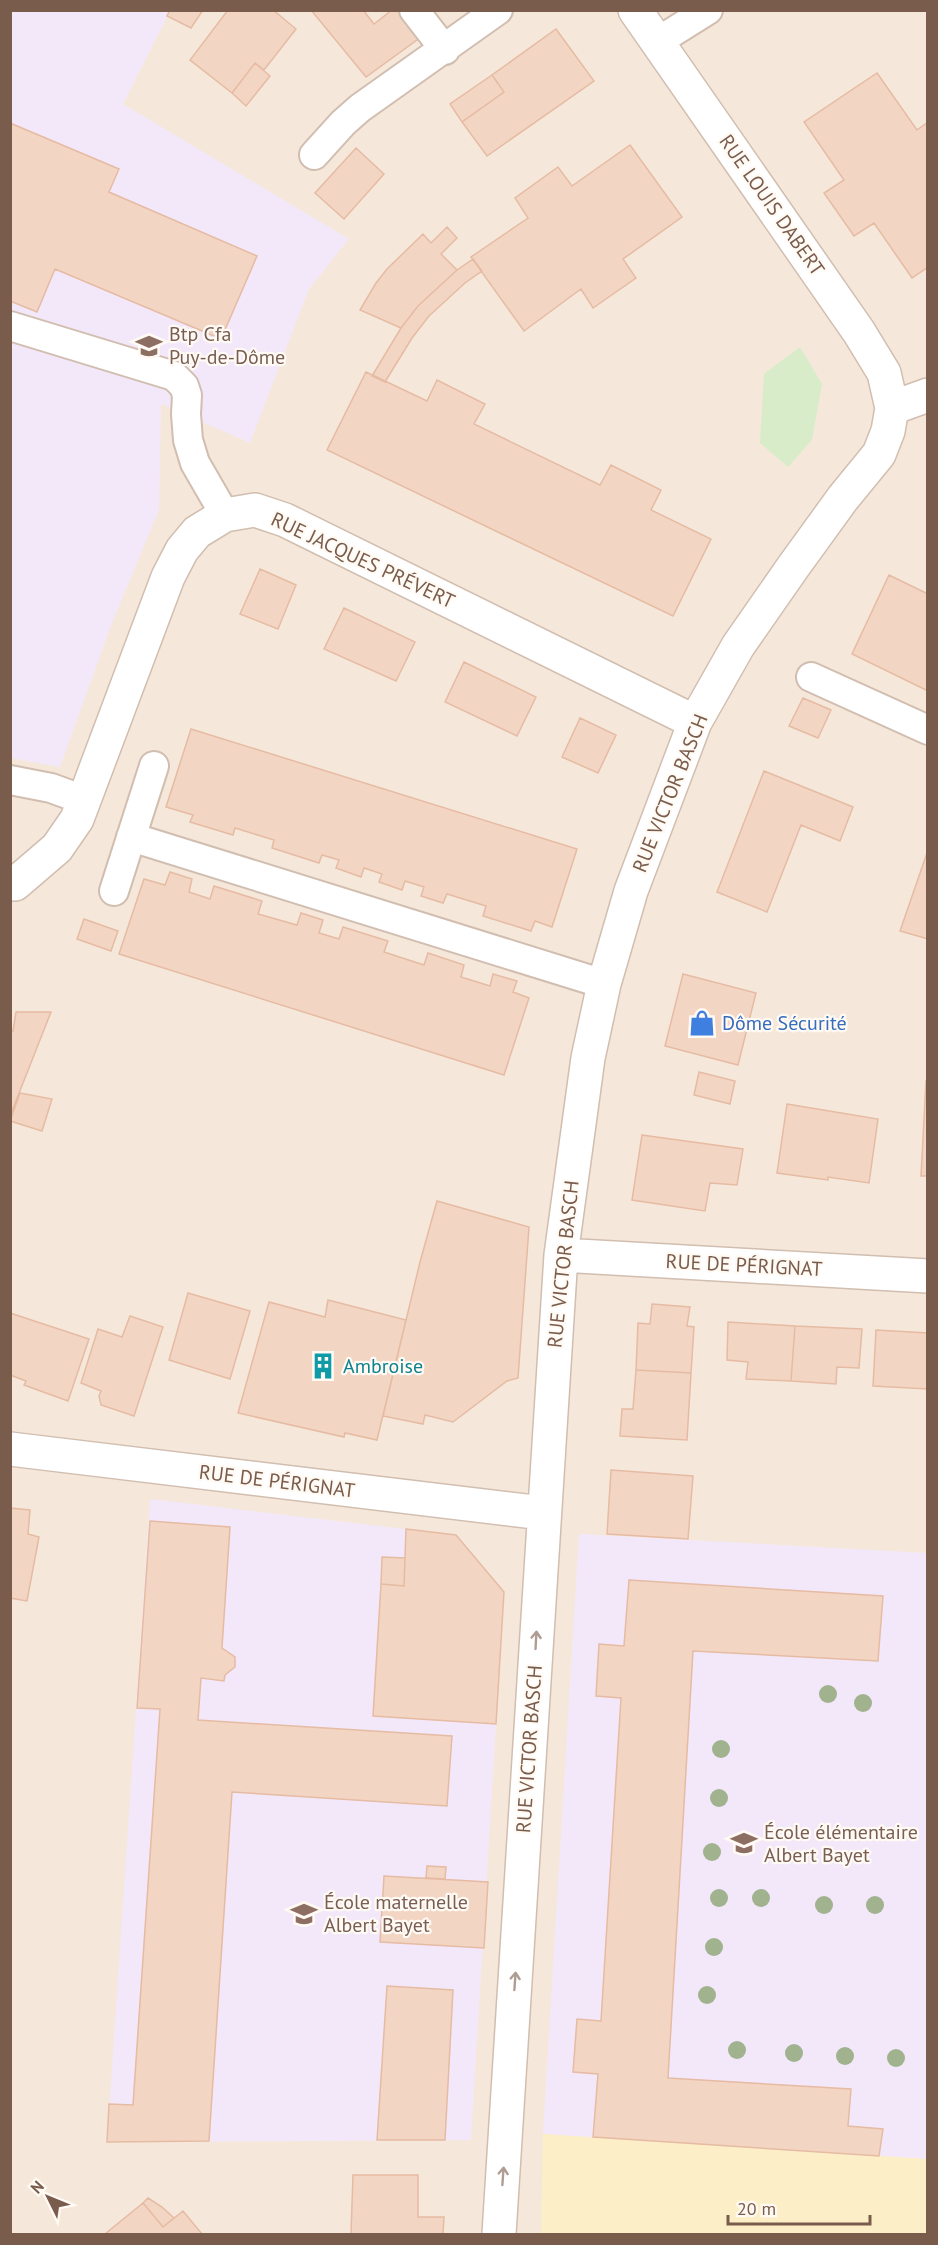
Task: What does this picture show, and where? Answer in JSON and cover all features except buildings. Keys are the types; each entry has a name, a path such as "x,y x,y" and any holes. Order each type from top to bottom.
{"street":[{"name":"RUE LOUIS DABERT","path":"635,10 859,332 884,373 892,408"},
{"path":"892,408 927,395"},
{"name":"RUE VICTOR BASCH","path":"499,2235 561,1255 588,1058 604,984 631,891 695,722 738,646 843,498 879,454 888,431 892,408"},
{"name":"RUE JACQUES PRÉVERT","path":"15,884 57,848 77,819 173,568 182,550 197,532 225,515 255,510 285,520 695,722"},
{"name":"RUE DE PÉRIGNAT","path":"561,1255 927,1276"},
{"name":"RUE DE PÉRIGNAT","path":"10,1449 543,1513"}],"lane":[{"path":"414,10 445,50"},
{"path":"314,155 360,108 445,50 498,10"},
{"path":"657,42 708,10"},
{"path":"10,326 174,376 184,386 187,395 188,440 195,464 225,515"},
{"path":"811,677 927,730"},
{"path":"114,891 154,766"},
{"path":"10,780 51,788 84,800"},
{"path":"131,837 604,984"}],"shaded area":[{"name":"Btp Cfa Puy-de-Dôme","path":"10,11 170,11 123,104 349,239 309,289 250,443 161,404 159,510 112,623 60,767 11,758"},
{"path":"11,11 927,11 927,2234 11,2234"},
{"name":"École maternelle Albert Bayet","path":"150,1499 456,1535 504,1592 471,2140 107,2142"},
{"name":"École élémentaire Albert Bayet","path":"579,1534 927,1553 927,2159 543,2134"}],"green space":[{"path":"800,347 822,384 812,440 788,467 760,443 764,374"}],"sand":[{"path":"543,2134 927,2159 927,2234 541,2234"}],"place":[{"name":"Btp Cfa Puy-de-Dôme","path":"149,346"},
{"name":"Dôme Sécurité","path":"702,1023"},
{"name":"Ambroise","path":"323,1366"},
{"name":"École élémentaire Albert Bayet","path":"744,1843"},
{"name":"École maternelle Albert Bayet","path":"304,1914"}]}
